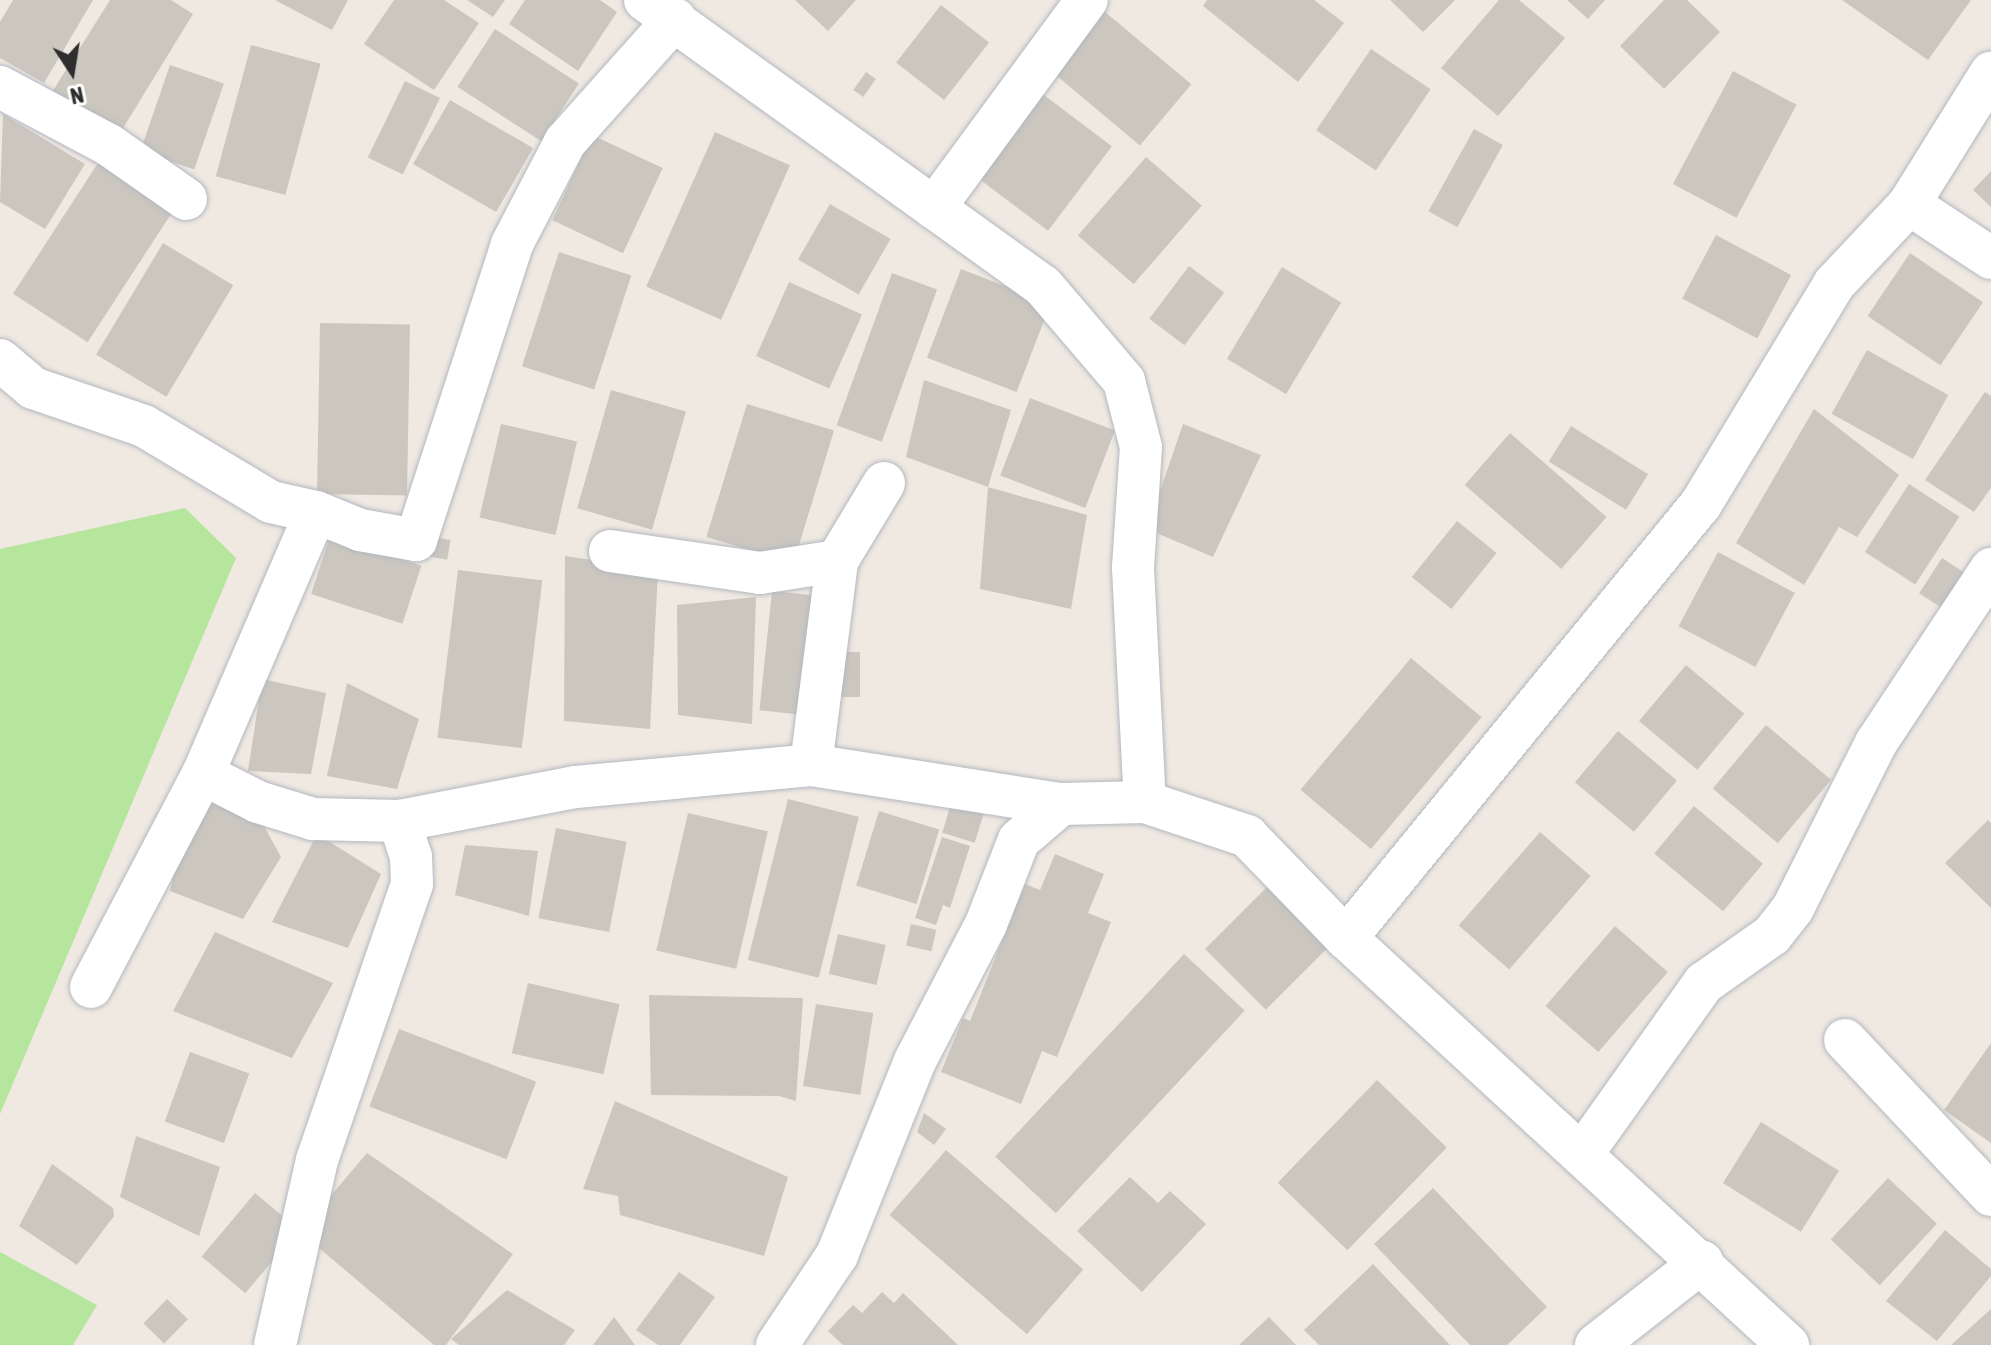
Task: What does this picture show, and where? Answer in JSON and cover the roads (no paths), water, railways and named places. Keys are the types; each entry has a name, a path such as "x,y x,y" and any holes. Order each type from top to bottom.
{"street":[{"path":"934,208 1087,0"},
{"path":"0,360 33,388 144,426 271,502 316,512 360,530 416,540 512,244 565,142 657,6 1043,286 1124,381 1141,447 1133,568 1145,802"},
{"path":"1346,938 1701,504 1834,284 1909,204 1991,73"},
{"path":"0,87 109,145 186,199"},
{"path":"1909,204 1991,258"},
{"path":"811,765 837,561 884,483"},
{"path":"91,987 203,774 316,512"},
{"path":"610,551 760,573 837,561"},
{"path":"1583,1153 1704,983 1772,935 1793,908 1876,743 1991,569"},
{"path":"203,774 258,802 313,819 399,821 576,787 811,765 1061,804 1145,802 1247,836 1346,938 1702,1262 1788,1345"},
{"path":"777,1345 837,1255 915,1061 986,924 1019,840 1061,804"},
{"path":"275,1345 317,1160 412,884 411,857 399,821"},
{"path":"1845,1040 1991,1195"},
{"path":"1596,1345 1702,1262"}]}
